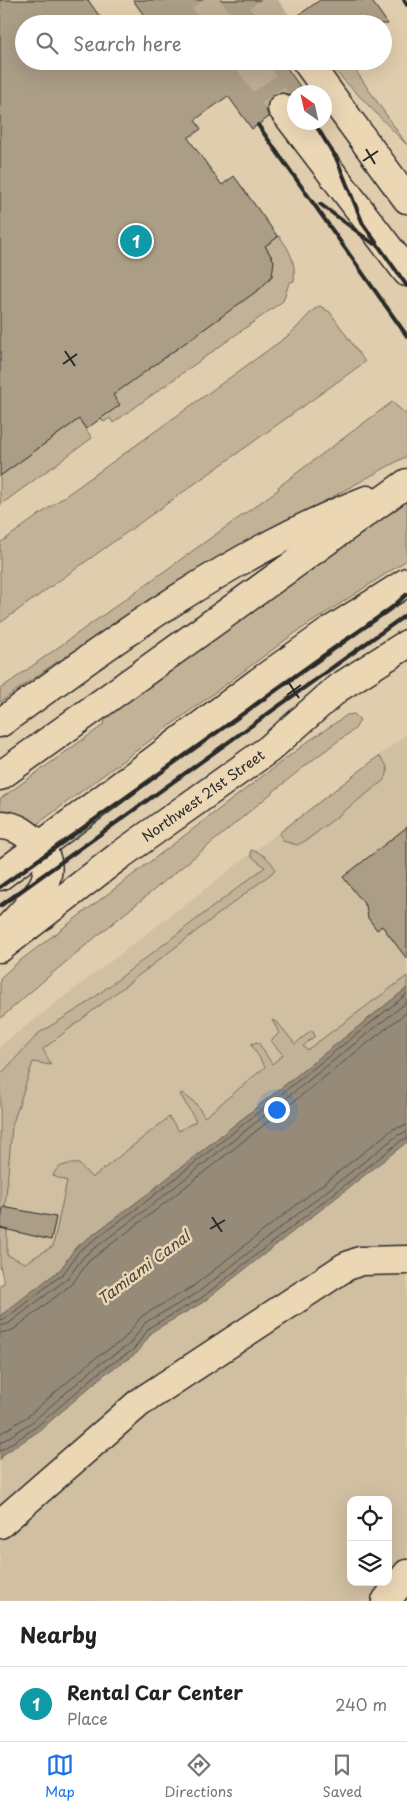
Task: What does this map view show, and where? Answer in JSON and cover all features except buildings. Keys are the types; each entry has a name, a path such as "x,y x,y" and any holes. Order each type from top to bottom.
{"main road":[{"path":"313,70 407,199"},
{"path":"282,108 407,272"},
{"path":"0,723 117,638 207,581 331,514 404,485"},
{"path":"0,776 404,485"},
{"path":"0,876 38,845 260,681 333,629 407,582"},
{"name":"Northwest 21st Street","path":"0,948 119,856 269,749 338,688 407,644"},
{"path":"0,825 16,828 38,845 48,862 44,884 30,905 0,937"},
{"path":"0,1524 139,1403 345,1267 360,1261 407,1260"},
{"path":"386,1601 407,1574"}],"shaded area":[{"path":"334,70 355,70 407,145"},
{"path":"279,236 289,251 294,268 294,281 289,283 283,301 113,423 110,418 104,422 101,418 113,395 274,261 265,246"},
{"path":"320,306 330,312 365,362 0,623 0,543 289,335 313,310"},
{"path":"392,402 407,415 407,456 303,513 66,659 58,661 0,702 0,689 279,489 278,487"},
{"path":"79,419 92,438 0,505 0,476"},
{"path":"407,501 407,560 295,633 36,825 0,815 0,799 102,726 108,716"},
{"path":"354,714 360,720 355,729 275,790 73,956 0,1019 0,978 17,963 310,740 347,715"},
{"path":"407,734 407,988 145,1196 25,1264 7,1255 7,1229 0,1228 3,1207 0,1193 0,1046"},
{"path":"379,756 387,768 387,774 383,781 307,840 297,845 283,841 279,833"},
{"path":"251,850 268,860 275,869 272,873 43,1049 51,1065 33,1062 12,1126 5,1208 0,1226 0,1075 39,1033 83,1006 265,867 251,856"},
{"path":"407,976 407,988 145,1196 75,1248 61,1269 0,1316 0,1285 4,1283 0,1266 0,1228 7,1229 7,1255 25,1263 53,1246 67,1181 53,1176 57,1169 67,1164 79,1164 92,1178 169,1117 179,1131 196,1121 180,1094 182,1093 195,1103 205,1117 265,1067 251,1044 258,1042 272,1064 283,1055 271,1041 279,1033 272,1020 278,1023 295,1044 312,1030 315,1036 303,1046 307,1050"},
{"path":"407,1142 407,1601 0,1601 0,1460 4,1454 39,1431 105,1374 137,1353 153,1331 202,1303"}],"water":[{"name":"Tamiami Canal","path":"407,988 407,1142 202,1303 153,1331 137,1353 105,1374 39,1431 4,1454 0,1460 0,1316 61,1269 75,1248 145,1196"}],"tunnel":[{"path":"203,0 214,15"},
{"path":"261,0 272,15"},
{"path":"255,70 282,108"}],"railway":[{"path":"404,0 407,5"},
{"path":"258,125 407,336"},
{"path":"319,130 337,160 363,224 407,286"},
{"path":"320,204 374,244"},
{"path":"0,887 390,609 407,594"},
{"path":"0,906 407,614"}],"place":[{"name":"Rental Car Center","path":"136,241"}]}
